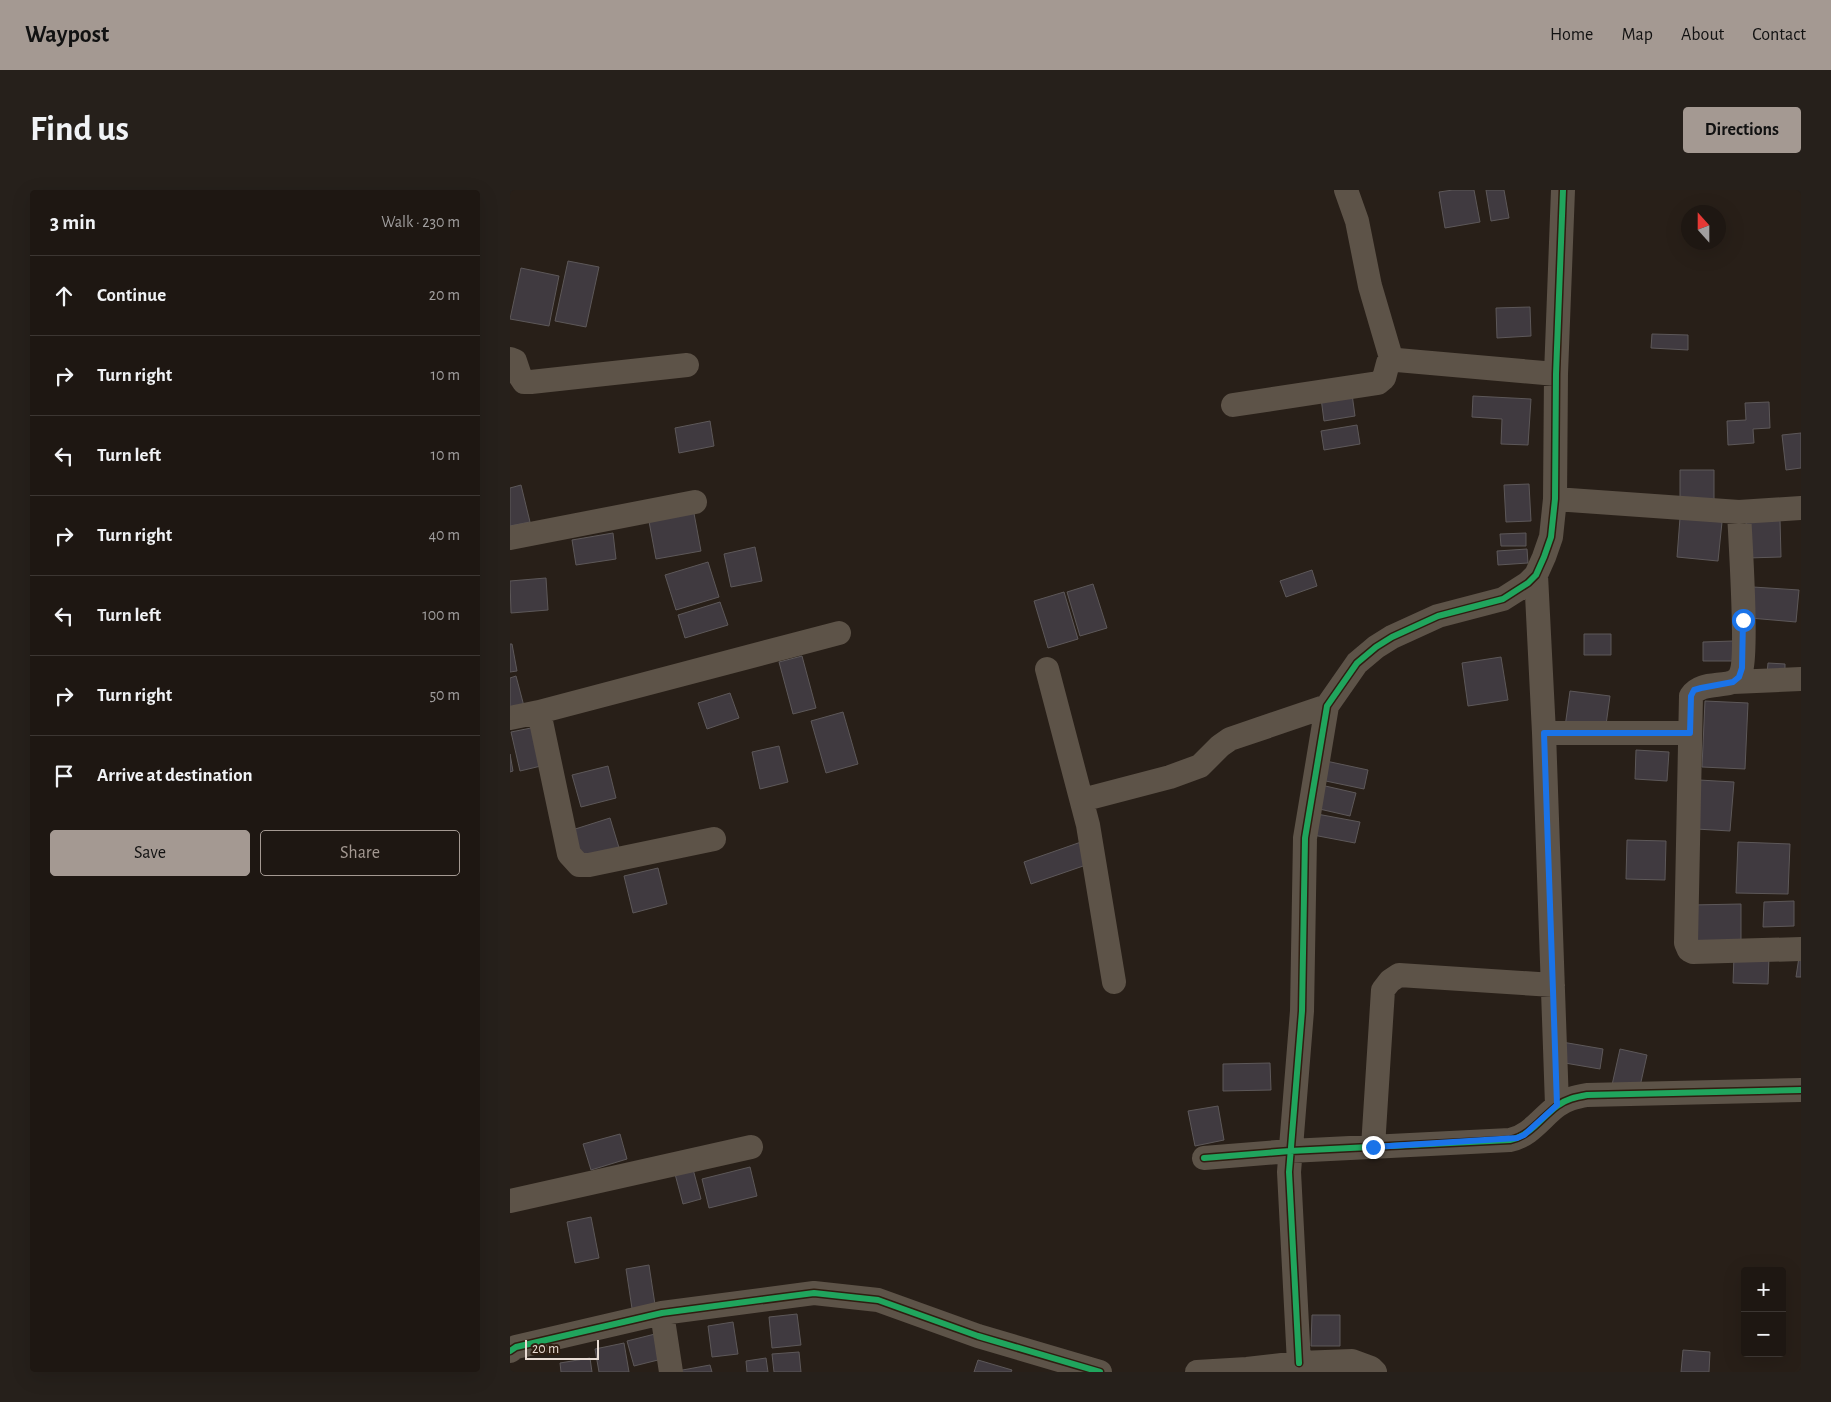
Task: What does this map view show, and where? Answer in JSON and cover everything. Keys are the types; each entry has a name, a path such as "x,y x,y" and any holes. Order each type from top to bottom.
{"street":[{"path":"1346,190 1357,221 1370,286 1392,361"},
{"path":"1299,1364 1289,1172 1302,1012 1305,838 1327,706 1358,663 1392,637 1438,616 1503,598 1520,589 1536,575 1551,537 1555,499 1556,374 1562,190"},
{"path":"510,359 515,361 524,382 687,365"},
{"path":"1233,405 1378,383 1384,378 1388,363 1397,360 1556,374"},
{"path":"1555,499 1739,512 1801,508"},
{"path":"510,538 695,502"},
{"path":"1733,682 1739,677 1742,668 1743,620 1739,512"},
{"path":"1536,575 1544,733 1557,1105"},
{"path":"510,718 840,633"},
{"path":"1047,669 1088,825 1114,982"},
{"path":"1801,678 1733,682 1694,690 1691,696 1686,943 1689,950 1700,952 1801,949"},
{"path":"1082,800 1200,766 1230,739 1327,706"},
{"path":"539,712 569,854 579,865 589,865 714,839"},
{"path":"1544,733 1690,733"},
{"path":"1373,1147 1383,990 1390,981 1399,975 1553,985"},
{"path":"1204,1158 1290,1151 1517,1138 1524,1135 1557,1105 1575,1097 1586,1095 1801,1090"},
{"path":"510,1201 751,1147"},
{"path":"510,1351 516,1347 662,1313 814,1292 878,1300 978,1336 1100,1372"},
{"path":"662,1313 671,1372"},
{"path":"1197,1372 1352,1361 1371,1368 1375,1372"}],"building":[{"path":"1474,190 1480,222 1445,228 1439,192"},
{"path":"1486,190 1504,190 1509,218 1491,221"},
{"path":"568,261 599,267 586,327 555,321"},
{"path":"521,268 559,276 549,326 510,319"},
{"path":"1530,307 1531,336 1497,338 1496,308"},
{"path":"1652,334 1688,335 1688,350 1651,348"},
{"path":"1352,394 1355,416 1324,421 1321,398"},
{"path":"1473,396 1531,399 1528,445 1501,444 1502,419 1472,417"},
{"path":"1769,402 1770,428 1753,429 1754,443 1728,445 1727,421 1746,420 1745,403"},
{"path":"710,421 714,446 679,453 675,428"},
{"path":"1357,425 1360,444 1324,450 1321,431"},
{"path":"1801,433 1801,468 1786,470 1782,435"},
{"path":"1680,470 1714,470 1714,503 1680,503"},
{"path":"1529,484 1531,521 1506,522 1504,485"},
{"path":"521,485 530,522 510,526 510,488"},
{"path":"693,508 701,551 656,559 648,516"},
{"path":"1680,518 1722,522 1718,561 1677,557"},
{"path":"1780,520 1781,557 1747,558 1746,521"},
{"path":"613,533 616,559 576,565 572,540"},
{"path":"1526,533 1526,546 1501,546 1500,534"},
{"path":"755,547 762,581 731,587 724,554"},
{"path":"1527,549 1528,563 1498,565 1497,551"},
{"path":"708,562 719,597 676,610 665,575"},
{"path":"1312,570 1317,586 1286,597 1280,581"},
{"path":"546,578 548,610 511,613 510,581"},
{"path":"1093,584 1107,628 1080,636 1067,592"},
{"path":"1753,587 1799,590 1796,622 1750,618"},
{"path":"1064,592 1078,639 1048,648 1034,601"},
{"path":"720,602 728,625 685,638 678,615"},
{"path":"1584,634 1611,634 1611,655 1584,655"},
{"path":"1733,641 1734,661 1703,661 1703,642"},
{"path":"510,644 512,644 517,671 510,672"},
{"path":"802,656 816,708 793,714 779,662"},
{"path":"1501,657 1508,700 1468,706 1462,663"},
{"path":"1768,663 1785,664 1785,676 1767,674"},
{"path":"516,676 525,710 510,714 510,678"},
{"path":"1570,691 1610,696 1605,732 1565,727"},
{"path":"730,693 739,718 707,729 698,703"},
{"path":"1705,701 1748,703 1745,769 1702,767"},
{"path":"843,712 858,764 826,773 811,721"},
{"path":"536,727 545,765 520,771 511,732"},
{"path":"779,746 788,782 760,789 752,752"},
{"path":"1636,750 1669,752 1667,781 1635,779"},
{"path":"510,754 513,771 510,772"},
{"path":"1326,761 1368,770 1364,789 1321,780"},
{"path":"608,766 616,798 581,807 572,775"},
{"path":"1699,780 1734,782 1730,831 1696,829"},
{"path":"1321,785 1356,793 1350,816 1315,808"},
{"path":"1317,814 1360,822 1355,843 1313,835"},
{"path":"610,818 620,851 579,863 569,831"},
{"path":"1627,840 1666,841 1665,880 1626,879"},
{"path":"1081,842 1089,864 1031,884 1024,862"},
{"path":"1738,842 1790,844 1788,894 1736,893"},
{"path":"658,868 667,904 633,913 624,876"},
{"path":"1794,901 1794,926 1763,927 1764,902"},
{"path":"1741,904 1741,943 1692,944 1691,905"},
{"path":"1734,956 1769,956 1768,984 1733,983"},
{"path":"1799,957 1801,957 1801,977 1796,977"},
{"path":"1562,1042 1603,1049 1600,1069 1559,1062"},
{"path":"1620,1049 1647,1055 1639,1091 1612,1085"},
{"path":"1270,1063 1271,1090 1223,1091 1223,1064"},
{"path":"1218,1106 1224,1140 1195,1146 1188,1111"},
{"path":"620,1134 627,1159 591,1170 583,1144"},
{"path":"750,1167 757,1196 709,1208 702,1179"},
{"path":"693,1169 701,1199 683,1204 675,1174"},
{"path":"591,1217 599,1258 575,1263 567,1222"},
{"path":"649,1265 656,1311 633,1315 626,1269"},
{"path":"797,1314 801,1345 772,1348 769,1317"},
{"path":"1312,1315 1340,1315 1340,1346 1311,1346"},
{"path":"733,1322 738,1354 712,1357 708,1326"},
{"path":"655,1334 662,1359 634,1366 627,1341"},
{"path":"624,1343 629,1372 599,1372 595,1349"},
{"path":"1683,1350 1710,1352 1709,1372 1681,1372"},
{"path":"799,1352 801,1372 774,1372 772,1354"},
{"path":"590,1358 592,1372 561,1372 560,1363"},
{"path":"766,1358 768,1372 747,1372 746,1361"},
{"path":"978,1360 1012,1370 1011,1372 974,1372"},
{"path":"710,1365 712,1372 677,1372 677,1371"}],"cycle path":[{"path":"1299,1363 1289,1172 1302,1011 1305,838 1327,706 1357,663 1376,647 1392,637 1438,616 1503,599 1528,583 1536,575 1551,537 1555,499 1556,374 1563,190"},
{"path":"1204,1158 1290,1151 1510,1140 1524,1135 1560,1104 1587,1095 1801,1090"},
{"path":"510,1351 516,1347 662,1313 814,1293 878,1300 978,1336 1100,1372"}],"route":[{"path":"1373,1147 1510,1140 1524,1135 1557,1105 1544,733 1690,733 1691,696 1694,690 1733,682 1739,677 1742,668 1743,620"}]}
